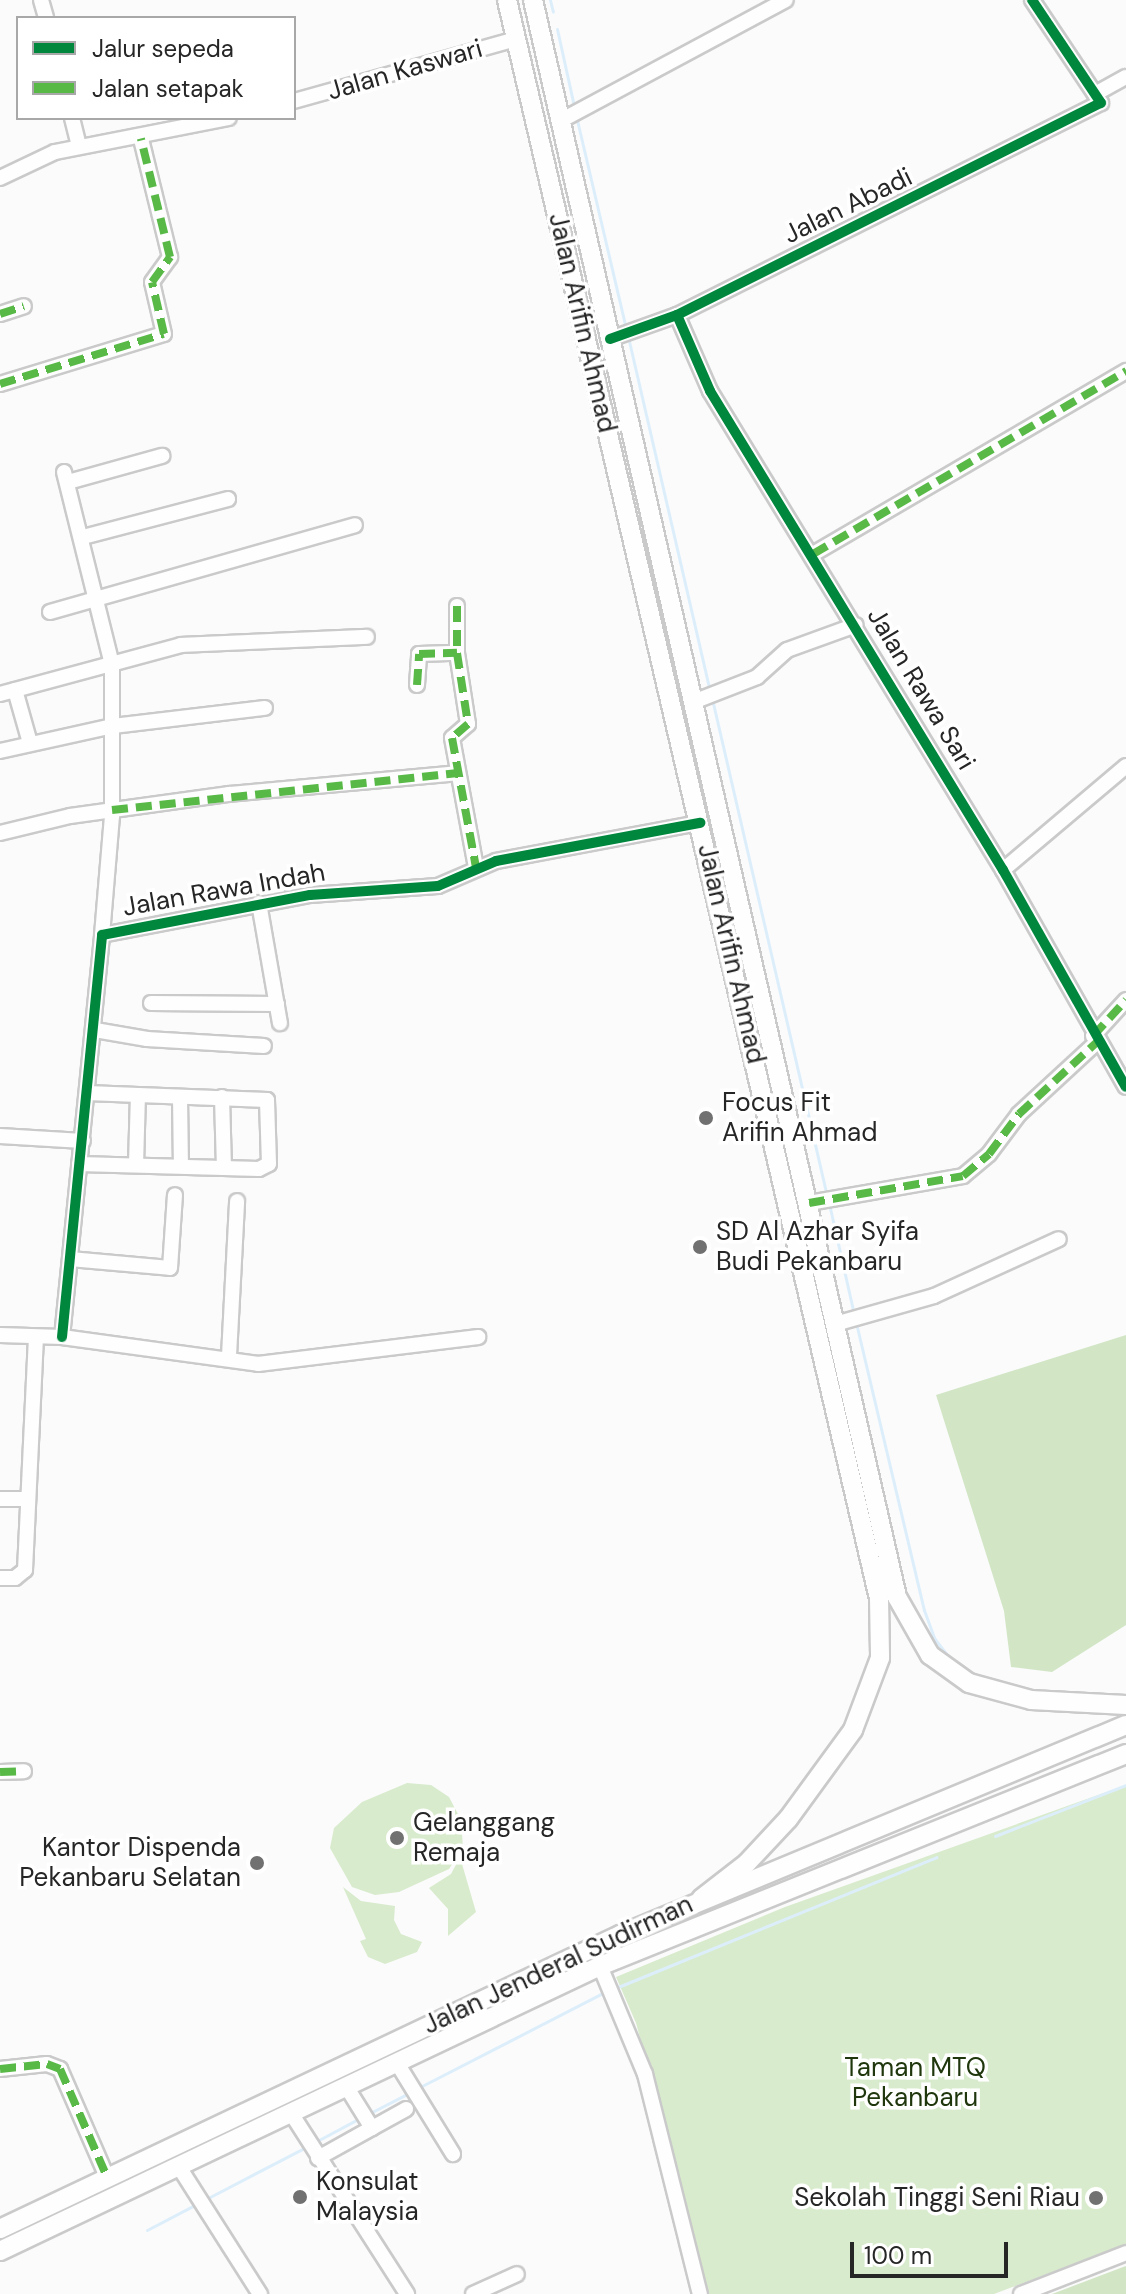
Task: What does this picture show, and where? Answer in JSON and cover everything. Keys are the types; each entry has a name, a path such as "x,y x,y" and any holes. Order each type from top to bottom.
{"main road":[{"name":"Jalan Arifin Ahmad","path":"507,0 695,824 754,1046 879,1598 882,1644 865,1705 837,1756 758,1852 701,1899"},
{"name":"Jalan Arifin Ahmad","path":"533,0 897,1597 930,1655 959,1678 997,1694 1126,1705"},
{"path":"564,248 588,247"},
{"path":"754,1046 773,1043"},
{"name":"Jalan Jenderal Sudirman","path":"0,2229 189,2135 701,1899 1126,1725"},
{"name":"Jalan Jenderal Sudirman","path":"0,2251 600,1966 1126,1754"},
{"path":"961,1792 970,1815"},
{"path":"928,1806 937,1829"},
{"path":"189,2135 199,2158"}],"street":[{"path":"560,121 786,0"},
{"path":"1032,0 1098,98"},
{"name":"Jalan Kaswari","path":"296,100 516,39"},
{"name":"Jalan Abadi","path":"610,339 677,315 1098,98 1126,77"},
{"path":"72,120 79,146"},
{"path":"0,178 79,146 141,139 221,120"},
{"path":"0,384 164,334 152,282 170,257 141,139"},
{"path":"0,314 24,306"},
{"name":"Jalan Rawa Sari","path":"677,315 710,391 813,554 1003,870 1095,1039 1126,1087"},
{"path":"813,554 1126,371"},
{"path":"102,935 112,810 112,665 66,477 162,456"},
{"path":"83,537 228,499"},
{"path":"50,612 355,525"},
{"path":"457,606 457,653 468,724 452,737 476,867"},
{"path":"693,702 757,677 787,650 856,625"},
{"path":"30,743 7,692 181,645 367,637"},
{"path":"417,685 419,654 457,653"},
{"path":"0,751 113,726 265,708"},
{"path":"1003,870 1126,766"},
{"path":"0,833 112,810 458,773"},
{"name":"Jalan Rawa Indah","path":"62,1337 95,1030 102,935 259,903 438,886 476,867 695,824"},
{"path":"259,903 280,1023"},
{"path":"809,1203 963,1176 989,1154 1019,1114 1095,1039 1126,1000"},
{"path":"151,1003 277,1004"},
{"path":"95,1030 147,1039 264,1046"},
{"path":"79,1164 224,1168 269,1164 271,1104 222,1097 87,1093"},
{"path":"136,1165 138,1095"},
{"path":"180,1097 181,1166"},
{"path":"222,1097 224,1168"},
{"path":"0,1136 83,1141"},
{"path":"70,1259 170,1268 175,1195"},
{"path":"229,1356 237,1201"},
{"path":"835,1324 934,1296 1059,1239"},
{"path":"0,1335 62,1337 278,1362 478,1337"},
{"path":"0,1578 15,1578 25,1570 25,1499 36,1337"},
{"path":"0,1499 25,1499"},
{"path":"0,1772 24,1771"},
{"path":"600,1966 645,2074 700,2294"},
{"path":"397,2063 453,2154"},
{"path":"0,2069 47,2064 60,2069 107,2177"},
{"path":"346,2086 372,2128"},
{"path":"318,2158 406,2109"},
{"path":"291,2113 407,2294"},
{"path":"179,2167 260,2294"},
{"path":"1021,2294 1126,2253"},
{"path":"473,2294 517,2274"}],"green space":[{"path":"1126,1335 1126,1625 1052,1672 1011,1667 1004,1611 936,1395"},
{"name":"Gelanggang Remaja","path":"407,1783 431,1785 449,1797 461,1820 463,1848 449,1869 399,1892 375,1895 352,1887 330,1848 334,1828 362,1802"},
{"name":"Taman MTQ Pekanbaru","path":"1126,1785 1126,2244 994,2294 709,2294 636,2023 616,1977 785,1907"},
{"path":"460,1857 476,1912 448,1936 448,1909 429,1888 451,1874"},
{"path":"343,1887 361,1901 395,1906 394,1920 401,1934 422,1942 417,1952 385,1964 368,1957 360,1941 366,1939"},
{"path":"1126,2266 1126,2294 1052,2294 1123,2267"}],"waterway":[{"path":"550,0 553,12"},
{"path":"557,29 574,106"},
{"path":"577,120 625,324"},
{"path":"629,341 709,687"},
{"path":"713,703 826,1192"},
{"path":"830,1208 853,1310"},
{"path":"857,1327 924,1610 934,1638 951,1660"},
{"path":"995,1836 1126,1785"},
{"path":"618,1987 936,1857"},
{"path":"418,2088 603,1993"},
{"path":"372,2112 411,2092"},
{"path":"317,2141 360,2118"},
{"path":"208,2198 302,2149"},
{"path":"147,2230 193,2206"}],"marked path":[{"path":"0,384 164,334 152,282 170,257 141,139"},
{"path":"0,314 24,306"},
{"path":"813,554 1126,371"},
{"path":"457,606 457,653 468,724 452,738 476,867"},
{"path":"417,685 419,654 457,653"},
{"path":"112,810 458,773"},
{"path":"1093,1036 1126,1000"},
{"path":"809,1203 963,1176 989,1154 1019,1114 1097,1042"},
{"path":"0,1772 24,1771"},
{"path":"0,2069 47,2064 60,2069 107,2177"}],"cycle path":[{"path":"610,339 677,315 1101,103 1032,0"},
{"path":"677,315 710,391 1003,870 1126,1087"},
{"path":"62,1337 102,935 310,895 438,886 496,861 700,823"}],"place":[{"name":"Focus Fit Arifin Ahmad","path":"706,1118"},
{"name":"SD Al Azhar Syifa Budi Pekanbaru","path":"700,1247"},
{"name":"Gelanggang Remaja","path":"397,1838"},
{"name":"Kantor Dispenda Pekanbaru Selatan","path":"257,1863"},
{"name":"Konsulat Malaysia","path":"300,2197"},
{"name":"Sekolah Tinggi Seni Riau","path":"1096,2198"}]}
